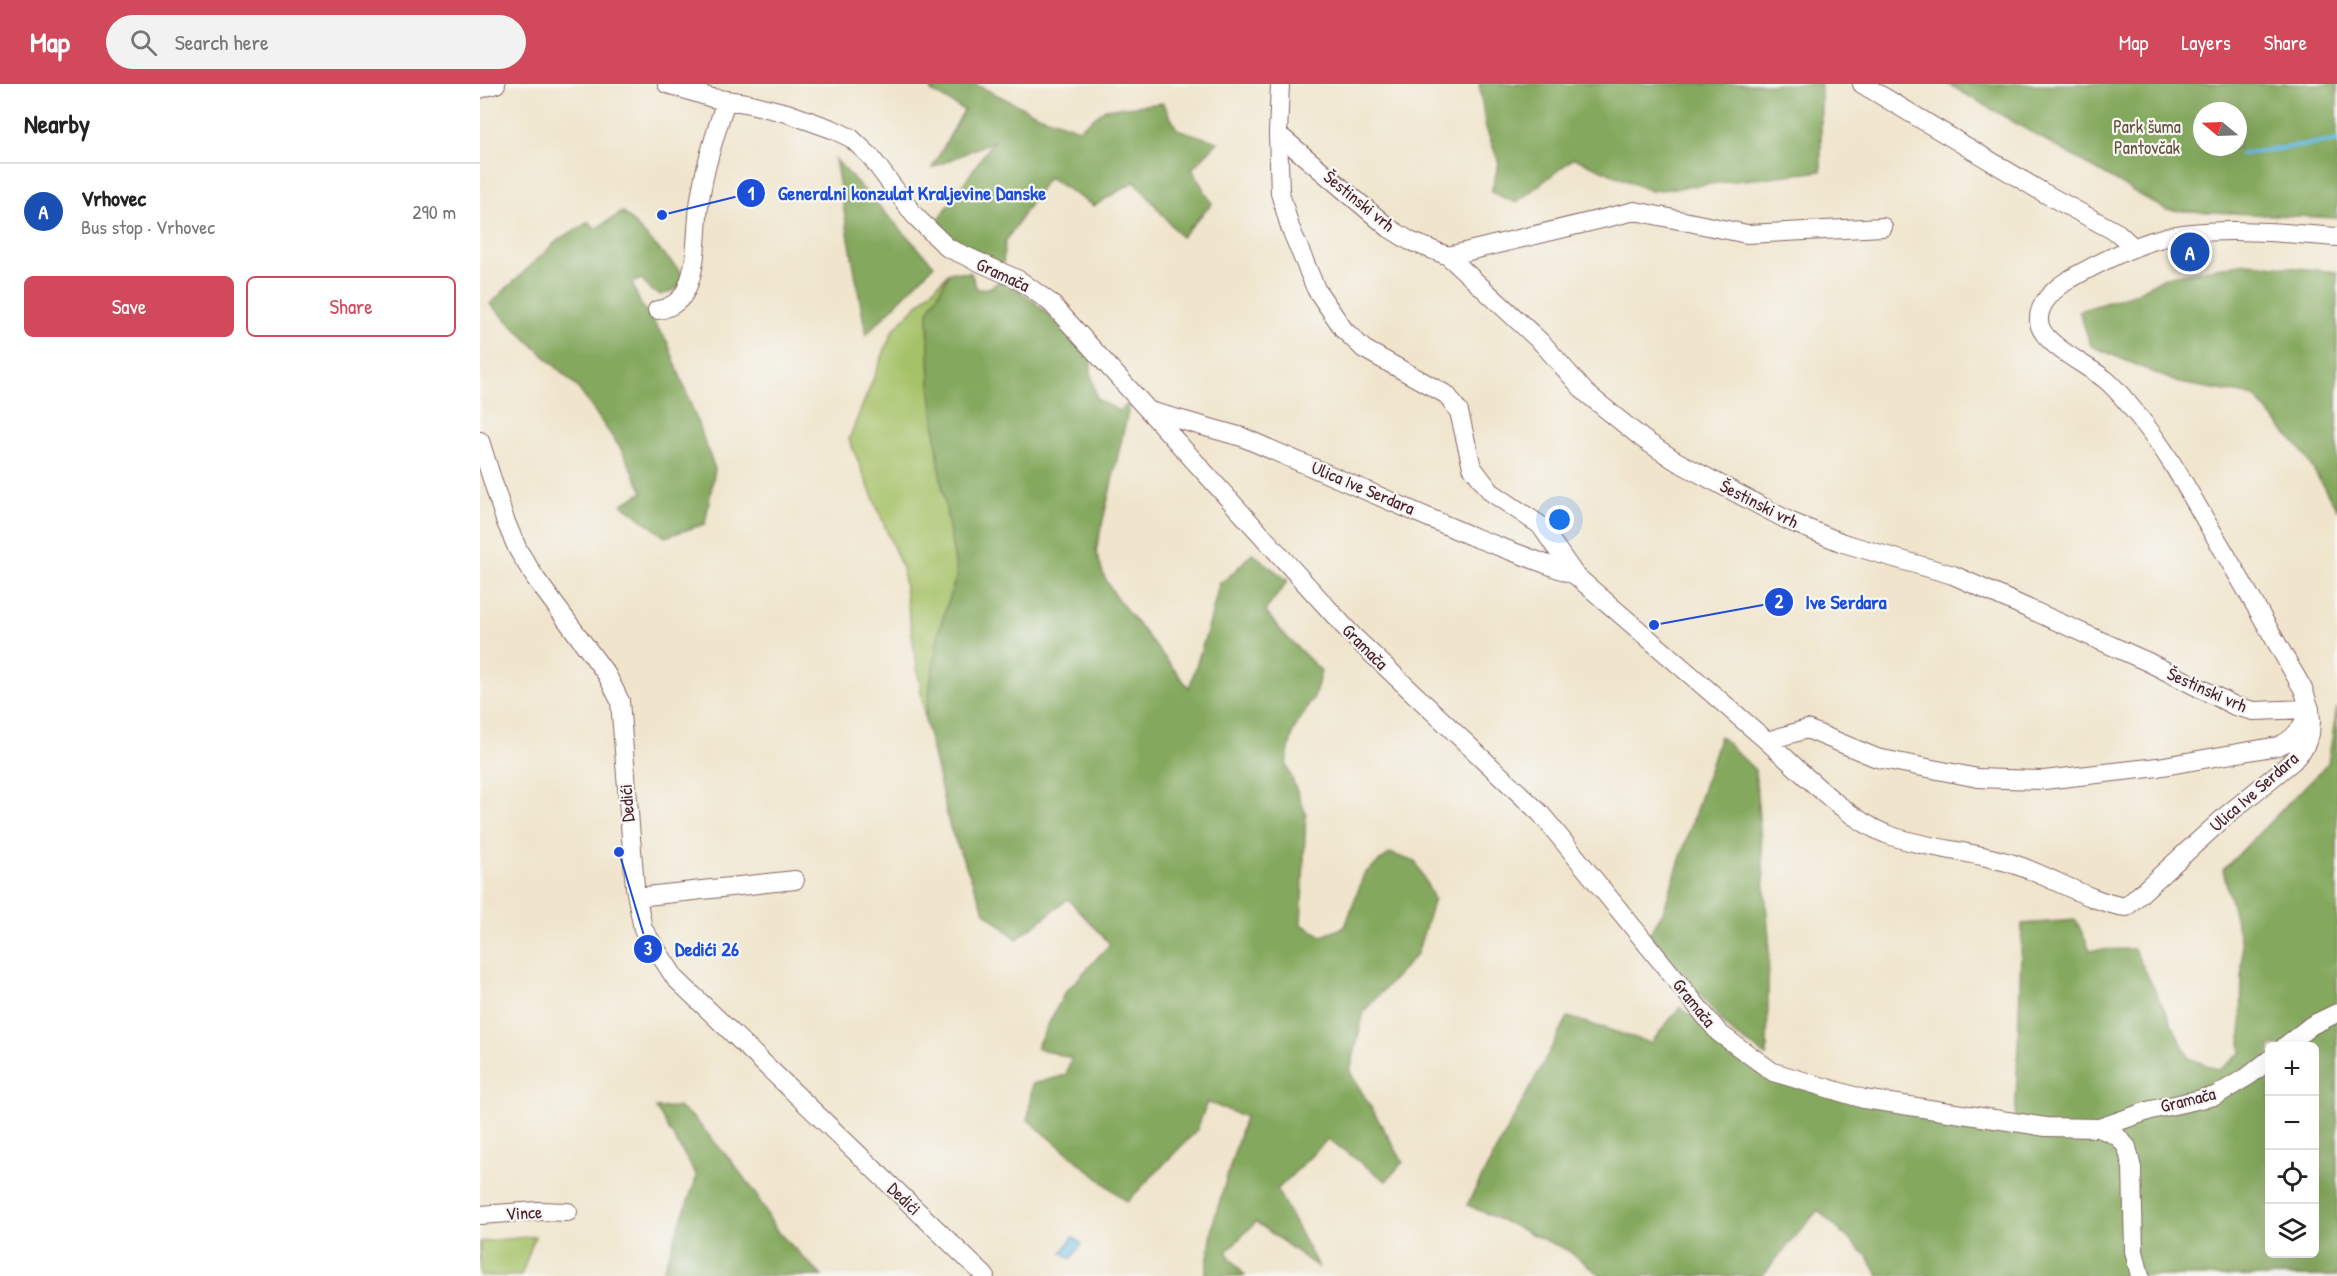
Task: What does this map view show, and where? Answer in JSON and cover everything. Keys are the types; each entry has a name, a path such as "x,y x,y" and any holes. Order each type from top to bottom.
{"street":[{"path":"480,88 496,84"},
{"name":"Gramača","path":"666,84 787,113 851,138 870,156 907,207 939,241 960,255 1019,279 1046,299 1098,353 1353,636 1541,814 1719,1033 1773,1072 1863,1099 2046,1127 2099,1128 2151,1110 2215,1096 2265,1063"},
{"name":"Ulica Ive Serdara","path":"1280,84 1278,134 1280,193 1290,227 1316,289 1352,339 1364,349 1447,395 1459,412 1472,467 1491,492 1540,525 1575,575 1850,813 1885,833 1934,848 2016,864 2093,897 2126,907 2212,828 2293,761 2304,748 2310,734 2310,709"},
{"path":"1862,84 2044,193 2118,233 2134,248"},
{"path":"657,310 665,309 680,299 690,278 694,263 695,231 704,174 726,100"},
{"name":"Šestinski vrh","path":"1278,134 1389,228 1410,240 1448,256 1543,344 1586,393 1643,439 1676,461 1789,521 1833,540 1953,575 2148,662 2235,706 2254,711 2310,709"},
{"path":"1448,256 1635,211 1747,234 1883,227"},
{"path":"2310,709 2303,689 2169,456 2108,382 2056,345 2040,327 2039,318 2042,307 2049,296 2060,285 2134,248 2169,237 2211,232 2337,237"},
{"name":"Ulica Ive Serdara","path":"1148,411 1242,437 1471,536 1575,575"},
{"name":"Dedići","path":"480,441 505,520 518,550 536,579 616,689 622,709 628,814 637,897 643,929 675,978 985,1276"},
{"name":"Ulica Ive Serdara","path":"1767,741 1807,729 1877,758 1978,778 2044,780 2158,767 2278,746 2298,733 2310,709"},
{"path":"637,897 795,880"},
{"path":"2291,1042 2312,1025 2337,1013"},
{"path":"2099,1128 2117,1136 2127,1146 2132,1168 2134,1251 2140,1276"},
{"name":"Vince","path":"480,1215 538,1211 568,1212"}],"green space":[{"path":"933,84 975,84 1036,114 1079,129 1105,109 1163,103 1177,129 1218,142 1192,169 1212,204 1181,237 1135,181 1094,206 1048,177 1005,242 1003,264 947,238 937,222 993,141 932,168 964,110 931,91"},
{"path":"1479,84 1821,84 1821,171 1651,191 1574,158 1516,203 1491,192 1499,163 1486,128"},
{"name":"Park šuma Pantovčak","path":"1948,84 2337,84 2337,218 2166,210"},
{"path":"835,159 934,265 866,335"},
{"path":"623,212 685,276 677,289 661,295 651,291 642,279 632,283 640,303 667,341 715,469 705,524 665,537 622,504 643,492 623,452 578,388 490,304 559,239 589,222 595,229"},
{"path":"2246,263 2337,272 2337,509 2304,454 2254,396 2179,383 2091,346 2079,311 2134,294 2165,277"},
{"path":"950,272 928,312 930,383 940,473 957,575 939,630 925,719 902,568 849,439 893,330"},
{"path":"950,272 971,273 977,289 989,288 1002,280 1015,288 1060,325 1091,359 1091,375 1097,399 1119,411 1130,403 1096,551 1104,576 1116,597 1189,688 1210,622 1219,584 1252,553 1288,581 1265,611 1283,633 1321,671 1315,695 1293,731 1286,764 1306,814 1301,924 1322,936 1345,927 1364,874 1390,853 1416,862 1434,899 1417,954 1364,1011 1350,1072 1403,1162 1386,1181 1328,1139 1277,1190 1319,1268 1256,1222 1226,1252 1245,1276 1205,1276 1214,1220 1245,1117 1207,1102 1197,1130 1127,1202 1028,1120 1032,1084 1066,1075 1071,1058 1036,1048 1064,994 1110,944 1068,899 1017,939 985,912 950,828 925,719 939,630 957,575 940,473 930,384 928,312"},
{"path":"2337,707 2337,1276 1879,1276 1867,1256 1818,1210 1762,1276 1602,1276 1567,1250 1467,1205 1568,1017 1651,1043 1680,1007 1766,1077 2015,1131 2022,924 2076,920 2090,950 2134,949 2189,1058 2219,1070 2241,1053 2242,946 2223,870 2328,763"},
{"path":"1720,736 1755,770 1769,938 1767,1056 1731,1032 1649,934 1663,912"},
{"path":"678,1107 694,1118 731,1161 754,1191 776,1230 822,1276 661,1276 697,1176 656,1108"},
{"path":"535,1236 521,1276 480,1276 480,1242"}],"water":[{"path":"1073,1237 1082,1244 1071,1259 1062,1252"}],"waterway":[{"path":"2247,153 2337,141"}],"place":[{"name":"Generalni konzulat Kraljevine Danske","path":"662,215"},
{"name":"Vrhovec","path":"2190,252"},
{"name":"Ive Serdara","path":"1654,625"},
{"name":"Dedići 26","path":"619,852"}]}
